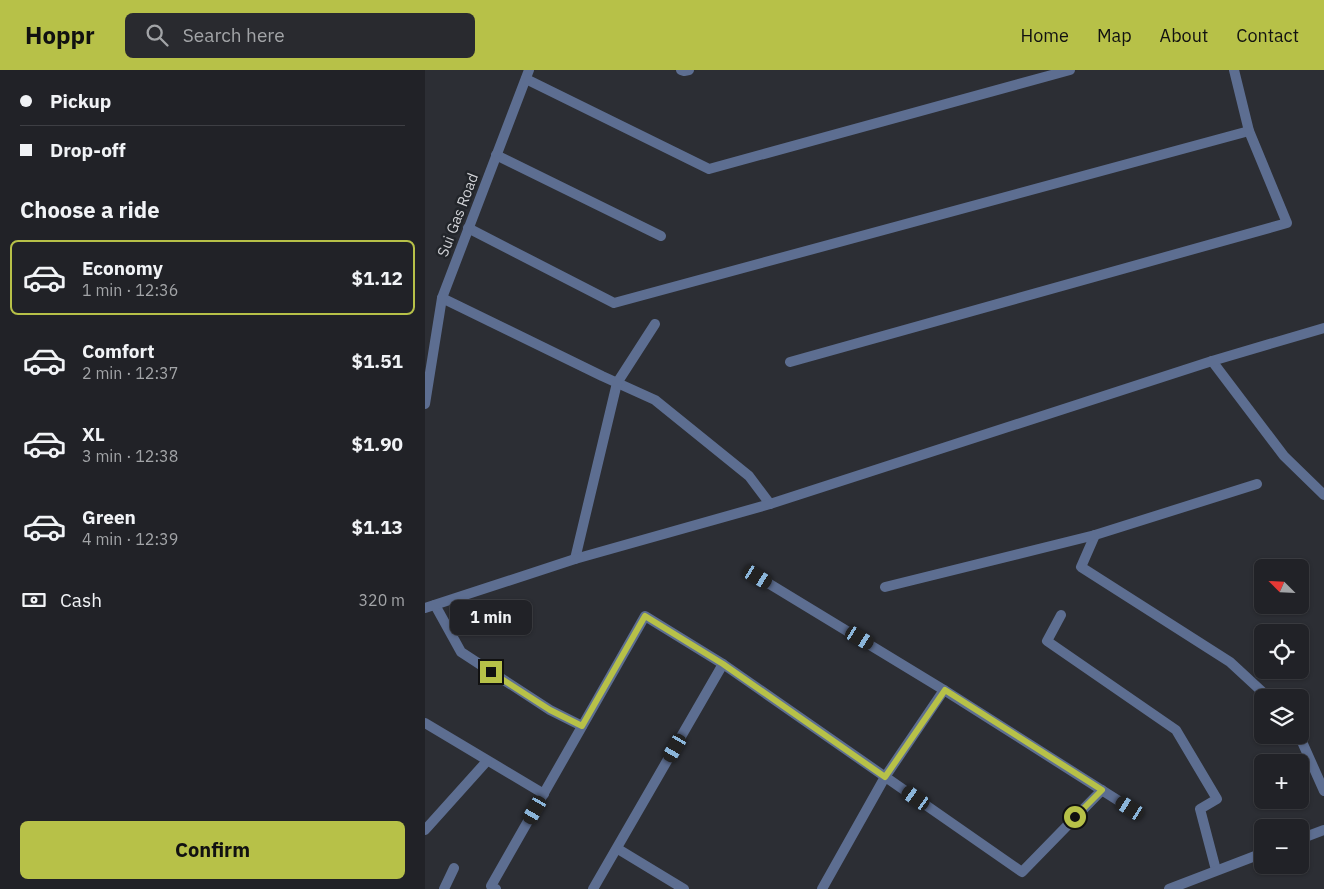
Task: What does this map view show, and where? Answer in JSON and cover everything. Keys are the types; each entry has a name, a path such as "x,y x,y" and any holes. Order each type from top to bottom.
{"street":[{"path":"527,75 709,169 1069,70"},
{"path":"790,362 1287,223 1249,132 1233,70"},
{"name":"Sui Gas Road","path":"425,404 442,298 527,75"},
{"path":"469,228 614,303 1249,132"},
{"path":"496,155 661,236"},
{"path":"442,298 655,400 749,476 770,504"},
{"path":"575,559 617,383 655,324"},
{"path":"582,726 550,710 461,652 430,607 575,559 770,504 1212,361 1324,328"},
{"path":"1212,361 1284,456 1324,495"},
{"path":"885,587 1095,535 1257,484"},
{"path":"1095,535 1081,567 1230,662 1259,689"},
{"path":"758,577 945,690 1130,808"},
{"path":"1061,615 1047,641 1176,730 1217,800 1200,809 1217,870"},
{"path":"496,889 491,886 645,616 723,664 1022,872 1102,790"},
{"path":"593,889 723,664"},
{"path":"822,889 885,777 945,690"},
{"path":"425,723 544,794"},
{"path":"1303,744 1324,791"},
{"path":"425,830 487,761"},
{"path":"1309,836 1324,830"},
{"path":"618,848 684,889"},
{"path":"1169,889 1254,856"},
{"path":"444,889 454,868"}],"route":[{"path":"491,672 550,710 582,726 645,616 723,664 885,777 945,690 1102,790 1075,817"}]}
